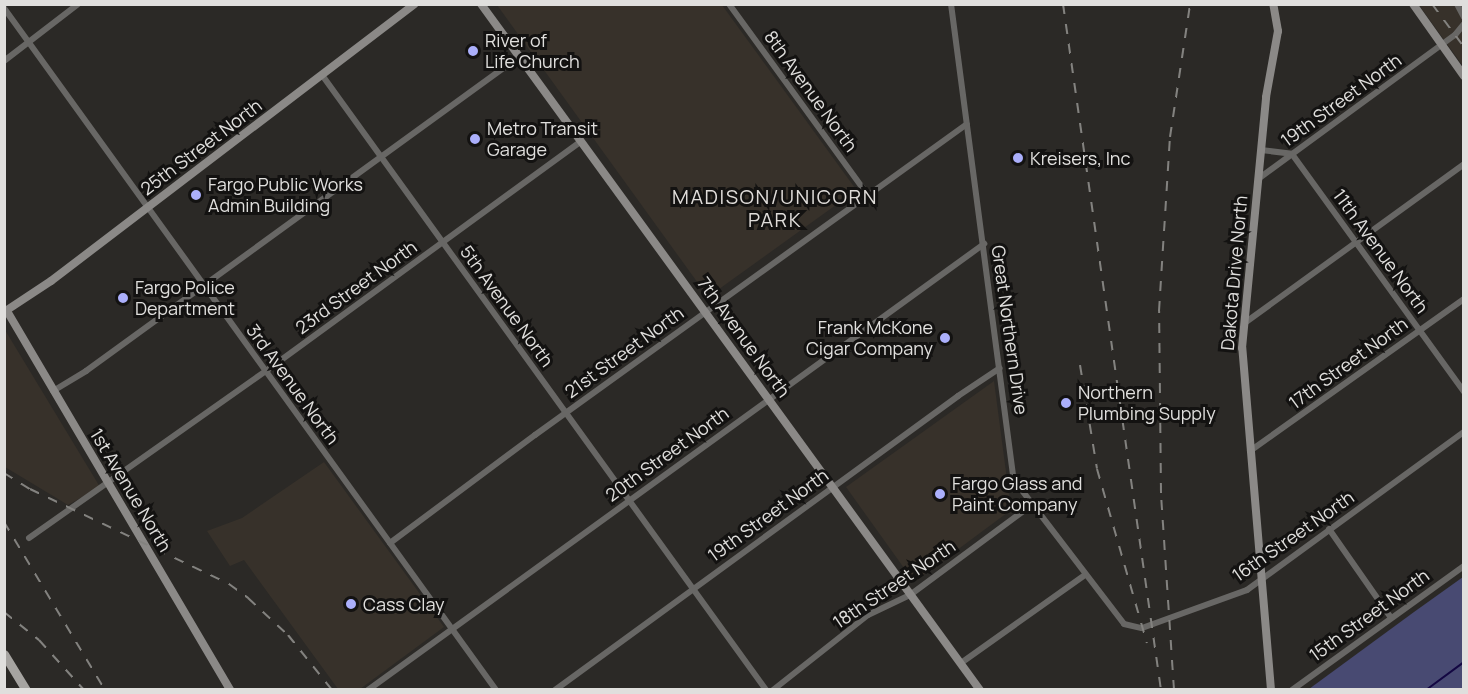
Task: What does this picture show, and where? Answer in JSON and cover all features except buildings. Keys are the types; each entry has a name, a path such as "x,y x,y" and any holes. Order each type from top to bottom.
{"main road":[{"name":"25th Street North","path":"5,310 148,208 414,4"},
{"name":"7th Avenue North","path":"481,4 980,690"},
{"name":"Dakota Drive North","path":"1271,690 1242,348 1261,150 1278,31 1273,4"},
{"path":"1413,4 1464,76"},
{"name":"1st Avenue North","path":"5,310 230,690"},
{"path":"4,654 26,690"}],"street":[{"path":"4,61 78,4"},
{"name":"8th Avenue North","path":"729,4 868,195"},
{"name":"Great Northern Drive","path":"951,4 1014,480 1124,624"},
{"path":"1457,4 1464,17"},
{"name":"3rd Avenue North","path":"4,8 496,690"},
{"name":"19th Street North","path":"1258,179 1442,45 1464,24"},
{"path":"53,391 86,371 520,57"},
{"name":"5th Avenue North","path":"322,75 766,690"},
{"name":"21st Street North","path":"390,543 705,312 967,124"},
{"name":"23rd Street North","path":"29,538 266,371 581,141"},
{"path":"1261,150 1292,154"},
{"name":"11th Avenue North","path":"1292,154 1464,392"},
{"path":"1246,322 1464,164"},
{"name":"20th Street North","path":"368,690 984,244"},
{"name":"17th Street North","path":"1250,451 1464,299"},
{"name":"19th Street North","path":"555,690 832,487 1000,368"},
{"name":"16th Street North","path":"1124,624 1142,628 1246,590 1464,432"},
{"name":"18th Street North","path":"773,690 868,615 910,595 1033,504"},
{"path":"1329,529 1391,618"},
{"name":"15th Street North","path":"1292,690 1464,566"},
{"path":"961,663 1085,575"}],"shaded area":[{"path":"497,5 722,5 855,188 854,192 708,297"},
{"path":"1419,5 1463,5 1463,66"},
{"path":"5,330 100,487 68,505 5,467"},
{"path":"994,381 1011,510 914,582 846,487"},
{"path":"324,462 444,627 360,689 338,689 244,560 230,566 207,531 242,518"},
{"path":"1463,577 1463,689 1309,689 1414,612"}],"waterway":[{"path":"1426,690 1464,662"}],"railway":[{"path":"1063,4 1161,690"},
{"path":"1174,690 1161,493 1159,311 1170,137 1190,4"},
{"path":"1432,4 1464,47"},
{"path":"1080,365 1097,469 1147,643"},
{"path":"4,473 30,489 229,584 248,598 288,635 332,690"},
{"path":"4,522 105,690"},
{"path":"4,612 39,640 84,690"}],"place":[{"name":"River of Life Church","path":"473,51"},
{"name":"Metro Transit Garage","path":"475,139"},
{"name":"Kreisers, Inc","path":"1018,158"},
{"name":"Fargo Public Works Admin Building","path":"196,195"},
{"name":"Fargo Police Department","path":"123,298"},
{"name":"Frank McKone Cigar Company","path":"945,338"},
{"name":"Northern Plumbing Supply","path":"1066,403"},
{"name":"Fargo Glass and Paint Company","path":"940,494"},
{"name":"Cass Clay","path":"351,604"}],"district":[{"name":"MADISON/UNICORN PARK","path":"775,208"}]}
